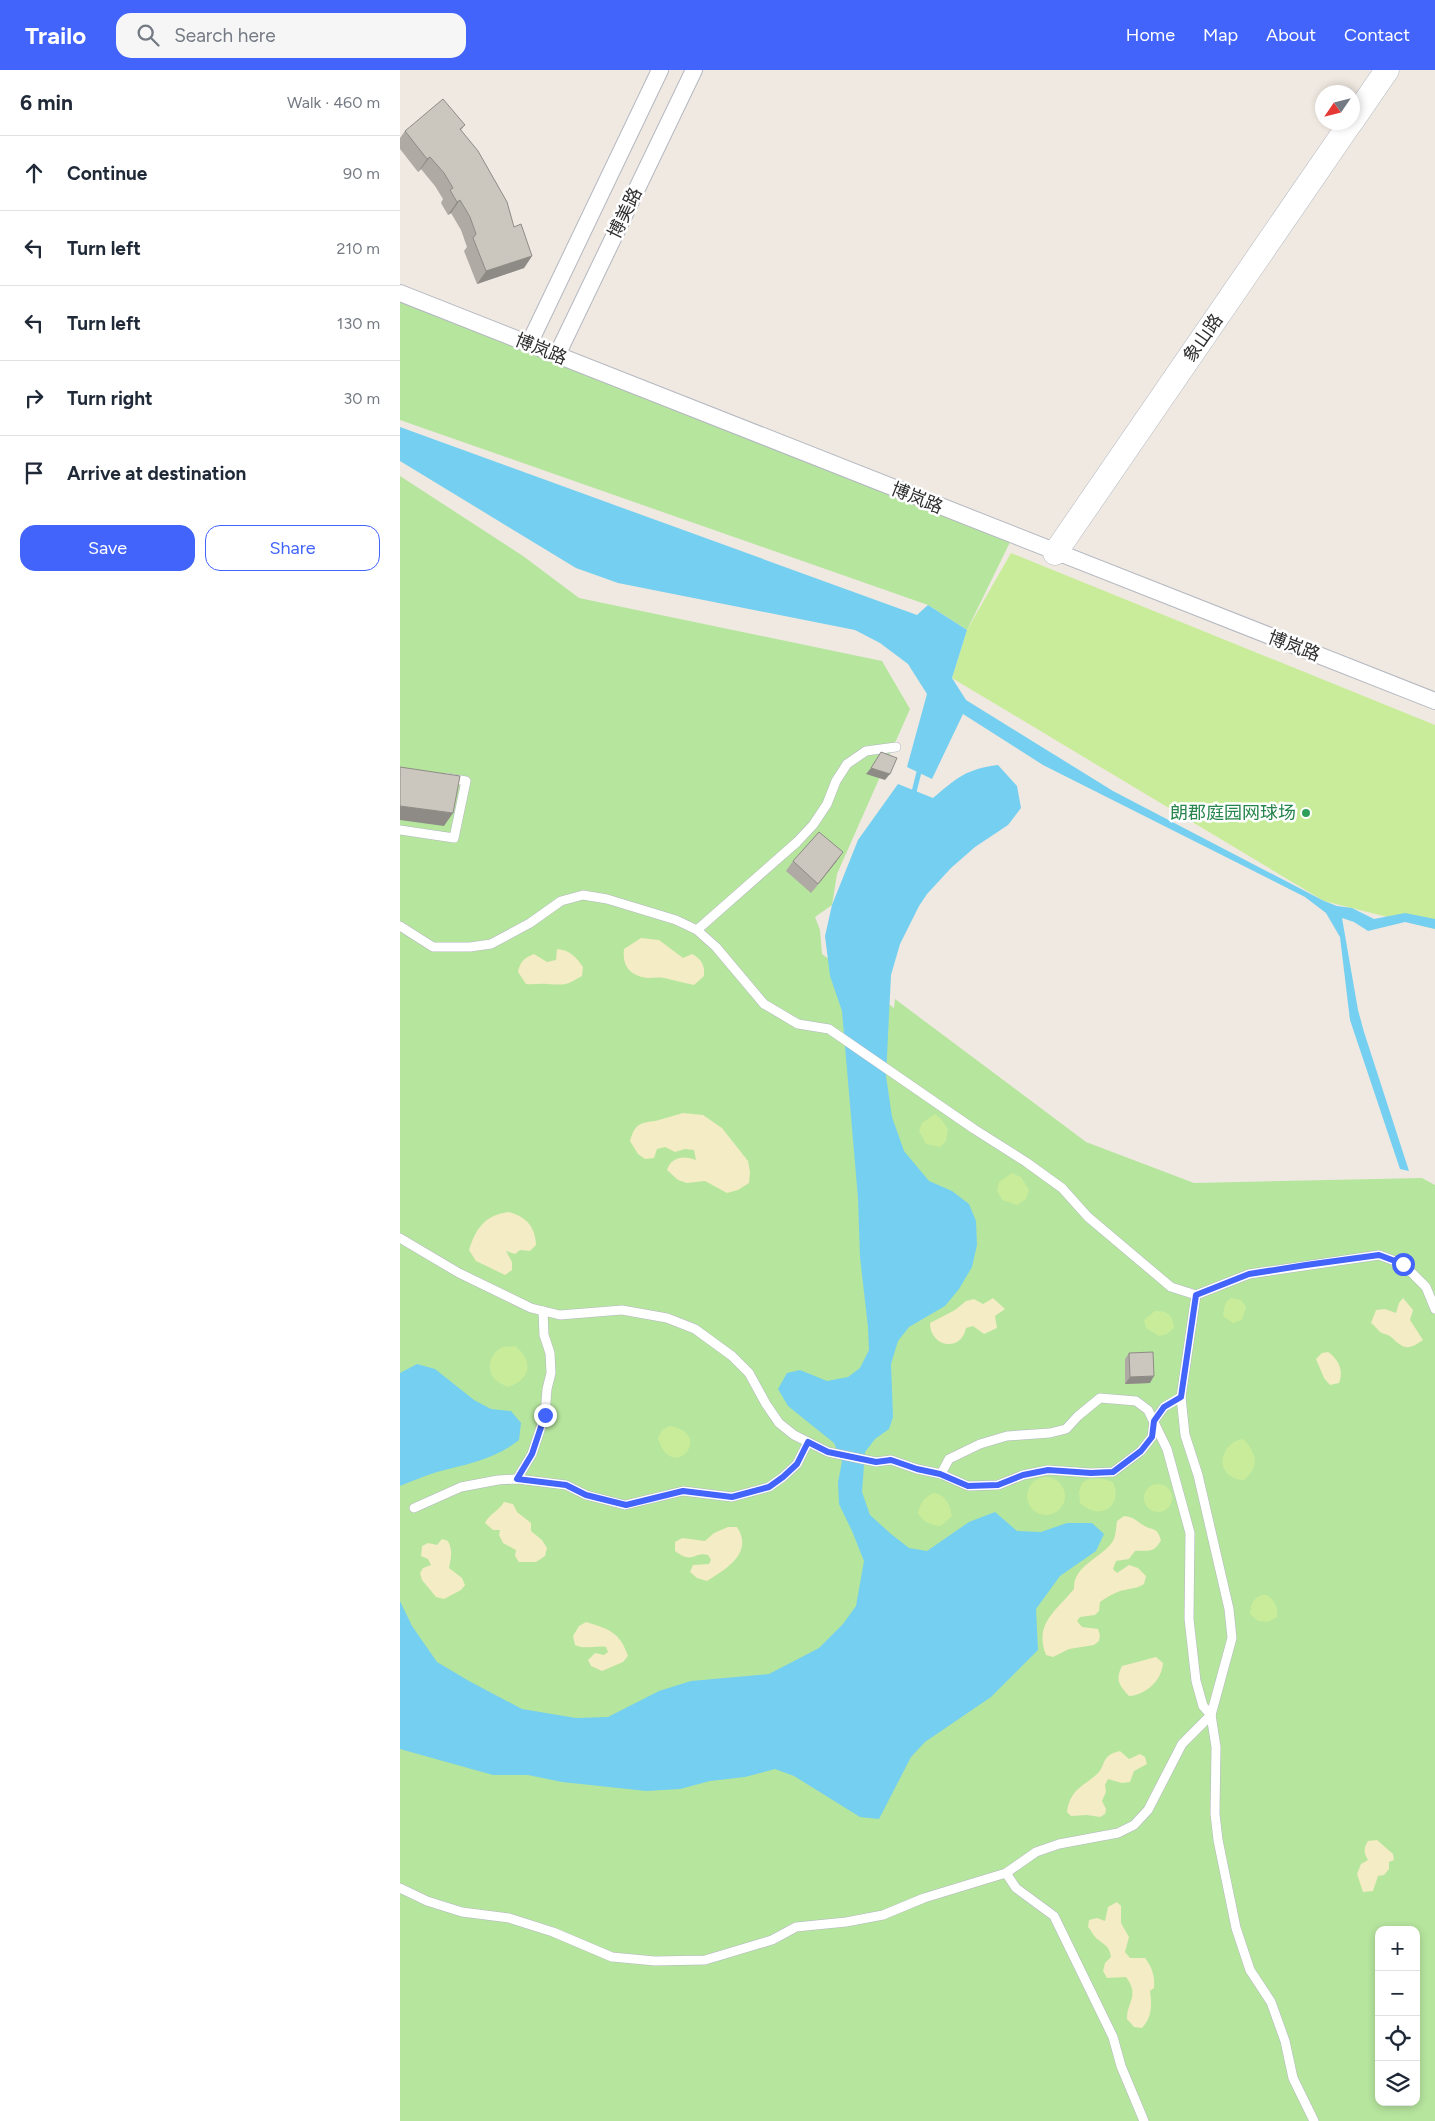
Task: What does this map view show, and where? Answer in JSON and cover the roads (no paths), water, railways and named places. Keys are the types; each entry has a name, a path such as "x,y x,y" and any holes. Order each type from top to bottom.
{"main road":[{"name":"象山路","path":"1360,110 1387,70"},
{"name":"象山路","path":"1055,553 1346,130"}],"street":[{"name":"博美路","path":"529,344 660,70"},
{"name":"博美路","path":"557,355 694,70"},
{"name":"博岚路","path":"400,293 1055,553 1435,701"}],"lane":[{"path":"697,930 797,842 813,825 847,764 866,751 896,747"},
{"path":"400,830 454,838 466,780 438,777"},
{"path":"400,926 432,947 470,947 490,944 530,923 561,901 583,894 668,917 697,930 716,947 764,1004 798,1024 829,1029 1062,1188 1088,1217 1171,1287 1196,1295 1249,1274 1379,1255 1403,1264 1426,1287 1435,1309"},
{"path":"400,1238 466,1276 531,1308 560,1315 622,1310 667,1318 695,1329 732,1356 749,1373 779,1423 808,1442 828,1452 876,1462 891,1460 917,1469 940,1474 968,1486 998,1485 1023,1475 1048,1470 1091,1473 1113,1472 1141,1451 1152,1437 1154,1421 1164,1407 1181,1397"},
{"path":"1196,1295 1181,1397 1185,1435 1198,1476 1229,1609 1232,1638 1211,1715 1216,1747 1215,1814 1218,1840 1236,1928 1250,1970 1272,2002 1285,2041 1293,2078 1314,2121"},
{"path":"517,1479 532,1454 545,1415 547,1389 551,1373 550,1353 544,1335 543,1311"},
{"path":"940,1474 949,1459 980,1444 1007,1436 1050,1433 1066,1429 1078,1416 1100,1398 1136,1401 1148,1410 1167,1449 1190,1533 1189,1619 1196,1680 1203,1706 1211,1715"},
{"path":"414,1508 461,1487 498,1480 517,1479 566,1485 586,1495 626,1505 683,1491 732,1497 769,1487 783,1477 797,1464 808,1442"},
{"path":"400,1888 427,1901 462,1912 509,1918 553,1932 612,1957 654,1961 705,1960 772,1940 796,1927 846,1922 883,1915 924,1898 1006,1873 1036,1852 1059,1844 1118,1833 1134,1825 1148,1810 1182,1744 1211,1715"},
{"path":"1006,1873 1016,1888 1054,1916 1113,2037 1121,2066 1144,2121"}],"water":[{"path":"400,427 917,615 928,605 967,630 952,678 966,700 1113,791 1324,901 1337,906 1352,908 1374,919 1405,913 1435,919 1435,929 1405,922 1368,931 1354,922 1342,918 1358,1010 1409,1171 1400,1169 1350,1020 1340,937 1326,913 1305,897 1043,765 963,714 932,779 907,767 927,694 908,664 880,643 855,630 618,583 576,568 400,461"},
{"path":"998,765 1017,786 1021,808 1008,825 975,847 951,868 927,894 919,906 900,944 891,975 886,1076 892,1117 904,1151 929,1181 952,1191 969,1204 976,1221 977,1245 972,1267 959,1289 945,1306 909,1327 898,1341 891,1364 893,1417 889,1429 875,1439 865,1452 862,1492 870,1515 909,1548 927,1551 969,1522 995,1512 1017,1531 1041,1532 1067,1523 1092,1523 1104,1534 1096,1551 1060,1576 1036,1609 1038,1650 991,1697 925,1742 911,1757 879,1819 860,1817 794,1776 775,1769 745,1777 710,1781 680,1789 646,1791 562,1782 528,1775 493,1775 400,1749 400,1601 412,1626 437,1662 522,1709 576,1718 608,1717 659,1691 691,1681 769,1674 819,1648 843,1624 856,1606 864,1561 839,1504 838,1482 842,1462 834,1443 788,1406 778,1389 787,1373 800,1370 827,1381 848,1377 860,1368 869,1350 860,1257 858,1198 842,1011 830,976 825,936 832,905 858,840 898,784 933,798 970,772"},
{"path":"417,1364 435,1369 474,1400 491,1409 511,1411 521,1423 519,1440 490,1457 432,1474 400,1486 400,1373"}],"waterway":[{"path":"913,796 920,768"}],"place":[{"name":"朗郡庭园网球场","path":"1306,813"}]}
